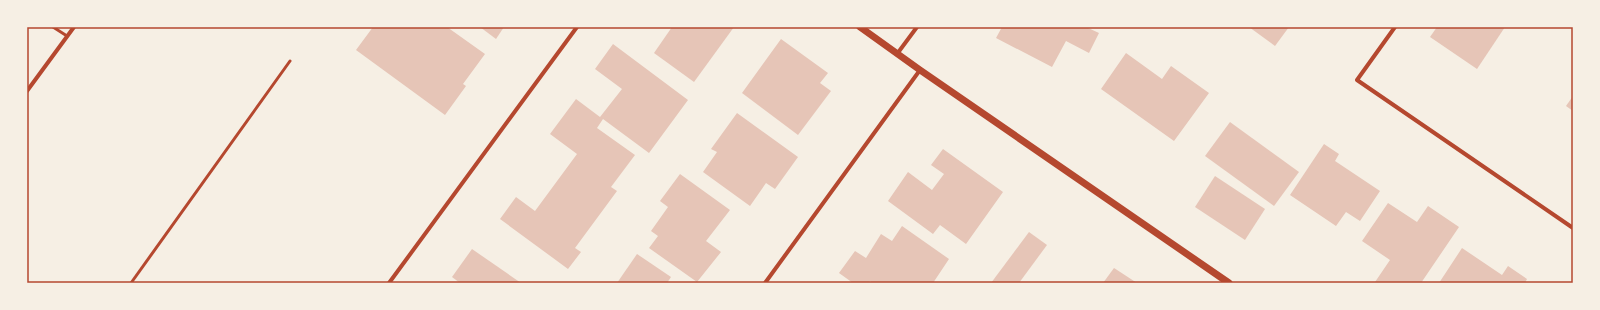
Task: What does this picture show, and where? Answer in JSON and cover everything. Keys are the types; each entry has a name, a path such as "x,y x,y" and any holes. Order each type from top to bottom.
{"street":[{"path":"27,91 74,27"},
{"path":"389,283 577,27"},
{"path":"860,27 1229,283"},
{"path":"897,54 917,27"},
{"path":"1395,27 1357,80 1573,228"},
{"path":"765,283 920,70"}],"lane":[{"path":"53,27 67,36"},
{"path":"131,283 290,61"}],"building":[{"path":"373,27 447,27 485,54 463,84 466,86 445,115 356,50"},
{"path":"480,27 504,27 496,39"},
{"path":"672,27 734,27 694,82 654,53"},
{"path":"1002,27 1086,27 1099,33 1089,53 1066,41 1052,67 996,38"},
{"path":"1249,27 1289,27 1275,46"},
{"path":"1437,27 1505,27 1477,69 1430,37"},
{"path":"781,39 828,73 820,83 831,91 798,135 742,93"},
{"path":"613,44 688,100 649,153 603,119 597,128 635,155 611,187 617,191 575,248 581,252 568,269 500,219 516,197 535,211 577,154 550,134 576,99 600,117 622,89 595,69"},
{"path":"1126,53 1162,79 1171,66 1209,93 1174,141 1101,89"},
{"path":"1573,96 1573,111 1566,106"},
{"path":"737,113 798,157 775,189 766,183 750,206 703,172 717,152 711,149"},
{"path":"1230,122 1299,172 1274,206 1205,156"},
{"path":"1324,144 1339,154 1335,161 1380,191 1360,221 1346,212 1336,226 1290,195"},
{"path":"943,149 1003,192 966,244 940,225 933,234 888,201 908,172 932,190 944,174 931,165"},
{"path":"680,174 730,210 706,241 721,252 697,282 649,248 658,236 651,231 668,207 660,201"},
{"path":"1215,176 1265,209 1245,240 1195,207"},
{"path":"1388,203 1417,222 1428,206 1459,227 1421,283 1375,282 1390,260 1362,241"},
{"path":"902,226 949,259 933,283 872,283 870,281 869,283 853,283 839,273 855,251 866,258 881,234 892,241"},
{"path":"1029,232 1047,245 1019,283 991,283"},
{"path":"1462,248 1502,275 1508,266 1527,279 1525,283 1439,283"},
{"path":"472,249 521,283 460,283 452,277"},
{"path":"637,254 671,277 667,283 617,283"},
{"path":"1114,268 1137,283 1103,283"}]}
